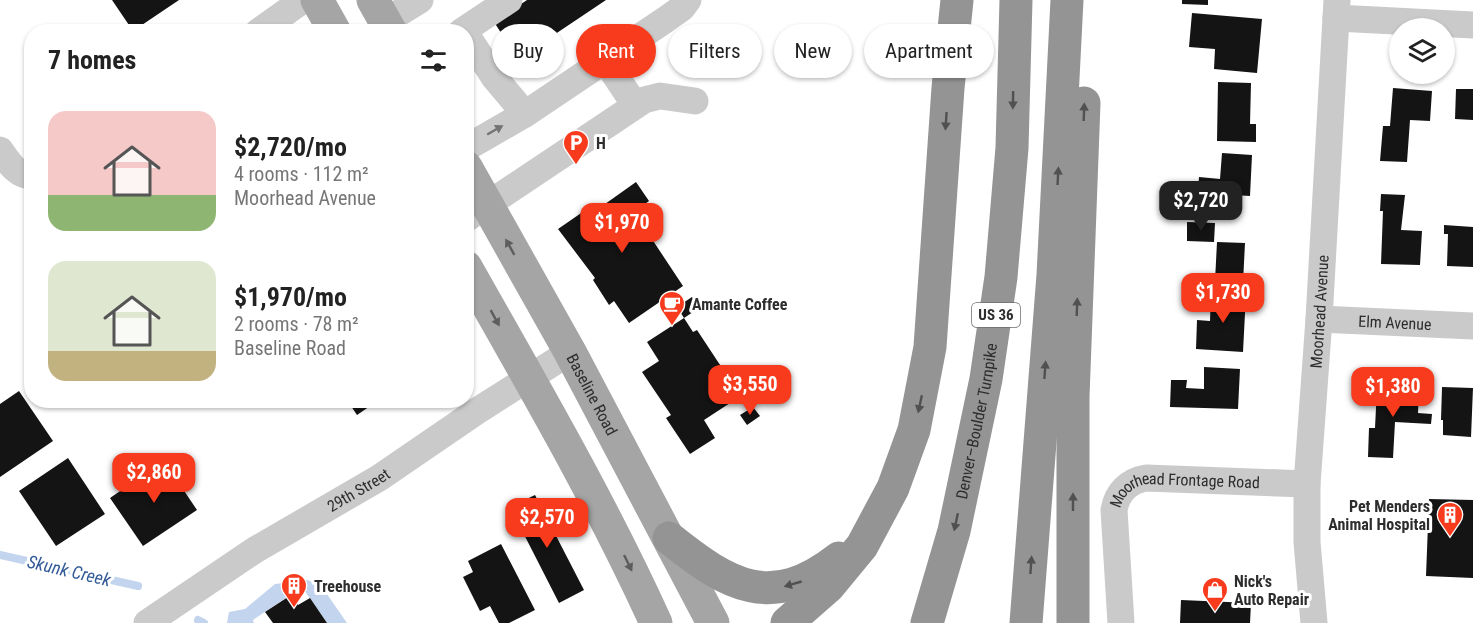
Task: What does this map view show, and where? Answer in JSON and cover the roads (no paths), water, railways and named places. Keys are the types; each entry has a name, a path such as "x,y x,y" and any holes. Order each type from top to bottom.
{"highway":[{"path":"786,623 816,599 843,571 862,546 900,470 914,430 924,388 930,346 948,88 957,0"},
{"name":"Denver–Boulder Turnpike","path":"927,623 954,531 986,379 998,300 1012,148 1016,0"},
{"path":"1026,623 1053,275 1067,0"},
{"path":"1073,623 1073,397 1084,104 1083,0"},
{"path":"669,538 707,568 721,576 756,587 772,588 793,584 818,573 848,551 874,526"}],"main road":[{"path":"317,0 330,24"},
{"name":"Baseline Road","path":"477,213 570,352 713,623"},
{"path":"474,281 612,531 656,623"}],"street":[{"path":"269,24 303,0"},
{"path":"383,18 420,0"},
{"path":"468,24 476,5 483,0"},
{"path":"474,25 509,0"},
{"path":"649,24 673,5"},
{"path":"1337,9 1473,25"},
{"name":"Moorhead Avenue","path":"1314,623 1307,542 1307,484 1337,9"},
{"path":"474,47 525,114"},
{"path":"474,143 525,114 578,78"},
{"path":"616,78 634,105"},
{"path":"477,213 634,105 660,96 695,101"},
{"path":"0,150 11,165 24,176"},
{"name":"Elm Avenue","path":"1319,319 1473,326"},
{"name":"29th Street","path":"147,623 255,550 378,478 570,352"},
{"name":"Moorhead Frontage Road","path":"1121,623 1114,510 1115,502 1128,485 1146,478 1307,484"}],"water":[{"path":"308,580 322,587 347,623 327,623 302,587 253,620 254,623 227,623 229,612 245,609 275,584"}],"waterway":[{"name":"Skunk Creek","path":"0,555 138,586"},
{"name":"Skunk Creek","path":"198,620 204,623"}],"place":[{"name":"H","path":"576,166"},
{"name":"Amante Coffee","path":"672,327"},
{"name":"Pet Menders Animal Hospital","path":"1450,538"},
{"name":"Treehouse","path":"294,609"},
{"name":"Nick's Auto Repair","path":"1215,613"}]}
